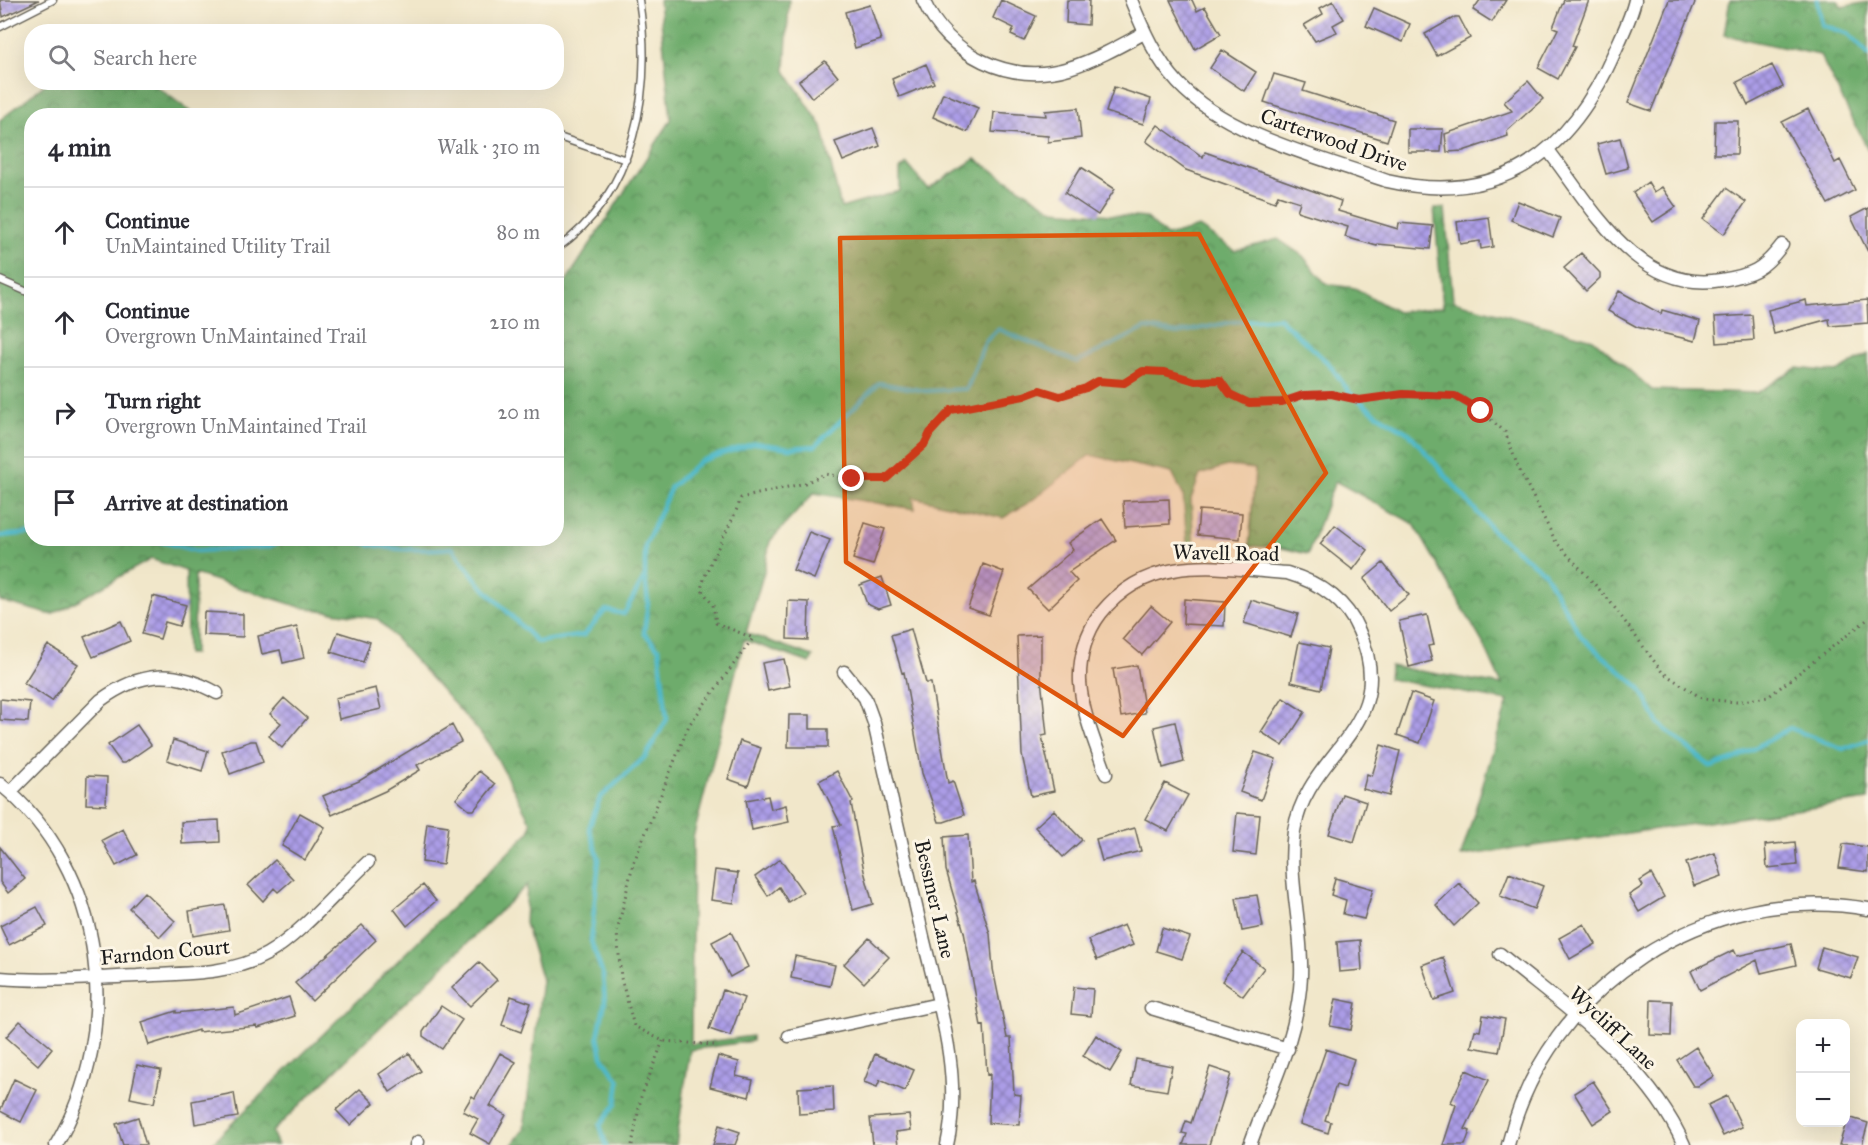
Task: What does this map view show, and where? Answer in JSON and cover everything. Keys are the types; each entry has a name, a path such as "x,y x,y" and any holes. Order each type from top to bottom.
{"street":[{"path":"923,0 934,21 958,46 988,64 1024,73 1067,68 1144,33"},
{"name":"Carterwood Drive","path":"1131,0 1144,33 1179,85 1221,118 1248,131 1387,182 1426,188 1467,186 1498,177 1548,150 1579,118 1594,96 1635,0"},
{"path":"1548,150 1617,239 1633,256 1662,274 1681,280 1706,282 1741,277 1768,263 1782,245"},
{"name":"Wavell Road","path":"1106,774 1083,700 1081,662 1087,638 1097,619 1112,600 1131,585 1155,573 1186,567 1287,573 1302,578 1330,594 1356,624 1369,662 1369,691 1364,709 1348,740 1314,781 1306,795 1295,827 1292,867 1300,934 1301,974 1296,1017 1288,1049 1250,1145"},
{"name":"Bessmer Lane","path":"844,672 865,698 874,723 939,1004 951,1071 952,1109 947,1145"},
{"path":"56,1145 78,1098 87,1071 97,1017 93,944 71,876 52,842 5,788 101,700 135,681 171,675 194,680 217,693"},
{"name":"Farndon Court","path":"0,978 33,981 213,971 248,963 279,947 368,862"},
{"path":"1508,1145 1526,1091 1551,1046 1574,1016 1632,962 1659,945 1711,921 1764,907 1806,903 1868,909"},
{"name":"Wycliff Lane","path":"1500,954 1574,1016 1635,1072 1666,1112 1684,1145"},
{"path":"789,1036 939,1004"},
{"path":"1152,1008 1288,1049"}],"lane":[{"path":"0,27 53,0"},
{"path":"564,242 590,219 614,186 626,160 640,112 644,33 639,0"},
{"path":"564,139 626,160"},
{"path":"0,280 24,290"}],"path":[{"path":"714,1045 663,1041 634,1026 621,978 617,932 633,864 689,725 753,638 716,623 713,605 701,589 708,564 736,514 741,498 805,483 825,474 852,479 886,479 924,445 930,433 951,410 1024,396 1040,390 1060,396 1086,388 1098,381 1124,383 1143,371 1165,372 1195,381 1220,380 1230,394 1249,403 1282,402 1303,395 1331,394 1359,400 1403,394 1455,396 1481,411 1505,432 1518,467 1556,542 1609,600 1662,672 1703,699 1736,702 1768,697 1868,620"},
{"path":"632,1145 641,1097 663,1041"}],"highlighted area":[{"path":"1199,234 1326,473 1123,736 846,562 840,238"}],"green space":[{"path":"659,0 789,0 785,71 822,126 841,208 900,191 900,169 907,164 928,189 975,159 1054,210 1146,218 1167,236 1199,227 1235,251 1278,239 1303,256 1326,284 1355,288 1397,312 1443,307 1434,208 1445,208 1453,301 1593,339 1652,390 1757,393 1796,368 1837,372 1868,354 1868,800 1461,856 1508,701 1389,679 1390,666 1502,685 1484,645 1414,524 1335,481 1308,554 1282,548 1249,546 1255,469 1227,466 1200,475 1191,499 1194,545 1187,544 1183,495 1172,473 1090,455 1030,502 1003,518 913,497 915,509 814,493 770,541 764,572 746,633 813,656 810,663 744,640 693,838 691,1044 752,1036 752,1041 690,1050 676,1145 512,1145 524,1129 542,980 525,923 527,885 272,1132 278,1145 210,1145 529,832 531,823 489,743 378,619 300,607 195,574 194,654 187,654 186,571 151,559 52,615 0,601 0,120 38,90 161,90 186,108 24,108 24,546 564,546 564,284 671,120"},
{"path":"1730,0 1838,0 1842,7 1868,2 1868,150 1820,55 1724,35"}],"building":[{"path":"0,0 39,0 3,17"},
{"path":"1001,0 1036,16 1024,41 1011,35 1014,28 993,18"},
{"path":"1067,0 1089,0 1088,25 1066,23"},
{"path":"1170,0 1192,0 1197,11 1205,7 1221,34 1195,49"},
{"path":"1480,0 1506,0 1492,22 1473,10"},
{"path":"1564,0 1589,0 1572,46 1575,47 1558,79 1538,68 1558,29 1553,27"},
{"path":"1669,0 1696,0 1651,111 1628,103"},
{"path":"1333,1 1344,19 1333,25 1337,32 1315,41 1304,25 1323,14 1320,8"},
{"path":"870,5 881,40 855,48 845,12"},
{"path":"1374,8 1410,24 1403,42 1366,26"},
{"path":"1459,17 1470,38 1437,56 1425,34"},
{"path":"1222,50 1256,72 1244,91 1210,68"},
{"path":"825,61 838,77 812,98 799,81"},
{"path":"926,64 934,83 899,97 892,79"},
{"path":"1772,65 1783,87 1748,105 1737,82"},
{"path":"1274,74 1306,83 1303,91 1394,120 1387,141 1264,102"},
{"path":"1528,81 1543,99 1507,131 1508,136 1463,151 1447,152 1445,134 1512,111 1504,102"},
{"path":"1114,87 1151,99 1143,124 1106,112"},
{"path":"943,93 978,108 967,132 933,117"},
{"path":"1078,108 1081,138 1048,142 1048,136 992,132 994,112 1046,116 1045,111"},
{"path":"1808,109 1835,163 1840,160 1855,190 1828,204 1782,122"},
{"path":"1715,121 1738,121 1737,154 1714,154"},
{"path":"1158,125 1203,157 1205,152 1341,201 1338,211 1398,229 1399,223 1433,226 1430,249 1378,244 1377,246 1345,237 1348,227 1297,211 1300,202 1278,195 1275,202 1186,170 1146,141"},
{"path":"873,128 880,146 843,161 835,142"},
{"path":"1408,129 1443,129 1441,152 1408,152"},
{"path":"1620,138 1628,168 1606,174 1597,144"},
{"path":"1081,167 1115,189 1098,215 1065,193"},
{"path":"1648,182 1654,192 1662,187 1676,207 1653,222 1633,193"},
{"path":"1726,188 1746,202 1724,234 1703,219"},
{"path":"1518,201 1560,218 1553,237 1511,220"},
{"path":"1868,208 1868,252 1851,217"},
{"path":"1489,217 1493,247 1481,249 1480,241 1460,244 1457,222"},
{"path":"1581,253 1600,273 1600,278 1586,291 1564,268"},
{"path":"1619,291 1661,314 1662,310 1700,321 1695,341 1637,327 1608,311"},
{"path":"1806,300 1807,306 1867,300 1868,323 1830,326 1829,319 1774,334 1768,310"},
{"path":"1752,315 1754,340 1717,343 1715,317"},
{"path":"1169,499 1170,524 1125,527 1123,501"},
{"path":"1199,510 1242,513 1240,539 1197,535"},
{"path":"1102,519 1116,540 1069,572 1077,581 1048,609 1028,589 1073,550 1068,543"},
{"path":"865,523 885,529 873,565 853,559"},
{"path":"1335,525 1368,550 1353,570 1320,544"},
{"path":"809,532 830,540 814,579 793,570"},
{"path":"1383,563 1409,595 1389,611 1364,579"},
{"path":"983,564 1004,572 989,615 968,608"},
{"path":"882,577 891,605 878,609 867,604 860,585"},
{"path":"153,596 186,605 179,626 165,622 160,639 142,634"},
{"path":"1184,599 1225,602 1224,626 1183,624"},
{"path":"1251,600 1298,614 1291,637 1244,623"},
{"path":"788,601 809,602 808,640 787,639"},
{"path":"1151,606 1170,622 1142,655 1123,639"},
{"path":"204,612 243,614 243,637 203,635"},
{"path":"1427,615 1434,645 1428,646 1432,661 1409,667 1399,621"},
{"path":"121,621 130,641 93,657 84,637"},
{"path":"297,627 304,658 283,663 280,650 262,654 258,636"},
{"path":"911,629 926,683 931,683 948,783 953,781 964,815 944,822 939,822 922,773 904,672 902,673 891,635"},
{"path":"338,632 370,642 363,662 331,652"},
{"path":"1041,635 1041,679 1047,735 1042,736 1054,791 1031,796 1022,755 1017,636"},
{"path":"1299,642 1329,648 1321,689 1291,682"},
{"path":"48,645 78,664 52,701 24,683"},
{"path":"784,659 790,686 768,691 762,663"},
{"path":"1137,665 1145,713 1121,717 1113,669"},
{"path":"376,688 381,709 339,719 335,698"},
{"path":"1411,693 1434,701 1420,743 1397,735"},
{"path":"284,698 307,718 282,748 269,736 281,723 270,714"},
{"path":"1283,698 1305,712 1283,746 1261,732"},
{"path":"0,699 30,702 28,722 0,720"},
{"path":"789,715 810,715 810,729 828,729 828,747 788,747"},
{"path":"1175,722 1184,762 1163,768 1154,727"},
{"path":"137,725 151,745 125,763 121,763 108,745"},
{"path":"452,725 461,742 417,765 420,770 385,791 332,815 323,796 359,781"},
{"path":"173,740 208,751 202,771 167,760"},
{"path":"256,741 263,762 230,774 222,751"},
{"path":"740,741 761,748 748,786 728,779"},
{"path":"1381,745 1400,751 1389,796 1363,789 1367,774 1372,776"},
{"path":"1255,752 1276,759 1261,800 1240,792"},
{"path":"479,771 495,784 474,810 469,810 456,799"},
{"path":"837,771 853,802 851,803 864,871 873,904 853,910 833,826 841,825 819,781"},
{"path":"87,776 107,777 106,805 86,804"},
{"path":"1165,783 1188,795 1168,831 1145,819"},
{"path":"1342,794 1366,802 1354,842 1329,834"},
{"path":"768,796 771,809 786,805 789,822 752,830 746,800"},
{"path":"1054,810 1082,840 1063,857 1035,827"},
{"path":"300,813 325,827 305,860 282,846"},
{"path":"1237,813 1260,815 1256,855 1233,852"},
{"path":"219,820 220,842 182,844 181,822"},
{"path":"427,823 448,826 443,865 422,862"},
{"path":"1135,828 1141,851 1102,861 1096,839"},
{"path":"123,829 137,855 116,866 102,840"},
{"path":"968,835 971,882 974,881 990,934 993,969 1007,1038 1011,1038 1014,1094 1021,1095 1019,1125 988,1123 990,1074 987,1075 984,1025 981,1026 964,932 946,870 944,837"},
{"path":"1795,842 1797,865 1767,868 1765,845"},
{"path":"1843,844 1868,847 1868,872 1839,868"},
{"path":"0,847 25,879 8,893 0,882"},
{"path":"1715,853 1722,876 1694,886 1686,863"},
{"path":"780,859 803,892 788,902 779,887 768,896 755,877"},
{"path":"275,860 293,879 278,892 274,888 263,901 248,885"},
{"path":"715,870 738,873 734,903 711,900"},
{"path":"1509,873 1543,886 1534,909 1500,896"},
{"path":"1651,874 1664,897 1639,912 1629,895 1643,886 1640,881"},
{"path":"1335,878 1373,889 1364,919 1343,914 1346,900 1331,895"},
{"path":"1459,883 1478,903 1454,926 1436,905"},
{"path":"423,885 436,901 407,926 394,909"},
{"path":"144,892 175,921 160,937 129,908"},
{"path":"1257,895 1263,927 1242,931 1236,898"},
{"path":"225,905 229,930 193,936 189,911"},
{"path":"37,907 47,926 9,945 0,926"},
{"path":"1584,924 1596,944 1570,959 1559,938"},
{"path":"362,925 376,940 312,1001 295,983"},
{"path":"1124,925 1133,945 1097,960 1088,940"},
{"path":"1162,928 1190,937 1182,959 1156,951"},
{"path":"731,932 748,967 730,977 712,942"},
{"path":"869,938 889,957 864,983 844,964"},
{"path":"1360,940 1362,970 1339,972 1337,942"},
{"path":"1791,944 1796,965 1761,973 1757,960 1700,990 1691,971 1734,950 1737,956"},
{"path":"1822,947 1858,957 1851,978 1816,968"},
{"path":"1243,952 1264,968 1243,996 1222,981"},
{"path":"795,956 835,965 830,986 791,978"},
{"path":"1443,957 1455,993 1434,1000 1422,965"},
{"path":"479,962 497,980 470,1006 452,988"},
{"path":"1074,987 1093,989 1091,1016 1071,1014"},
{"path":"723,990 744,998 730,1036 709,1029"},
{"path":"511,996 531,1003 521,1032 502,1025"},
{"path":"289,997 295,1016 258,1028 257,1026 198,1032 198,1030 149,1045 142,1022 176,1011 176,1013 234,1007 235,1015"},
{"path":"1336,999 1356,1003 1351,1030 1330,1026"},
{"path":"1651,1000 1672,1001 1671,1036 1650,1035"},
{"path":"441,1006 462,1020 442,1049 423,1036 423,1032"},
{"path":"1483,1015 1505,1019 1499,1052 1471,1047 1475,1030 1480,1031"},
{"path":"20,1021 52,1048 38,1065 6,1037"},
{"path":"1096,1035 1122,1052 1110,1072 1083,1056"},
{"path":"1696,1047 1714,1076 1698,1086 1693,1086 1677,1060"},
{"path":"1326,1049 1354,1059 1345,1088 1336,1085 1325,1120 1331,1122 1328,1133 1300,1124"},
{"path":"409,1053 421,1071 390,1092 379,1074"},
{"path":"500,1053 516,1062 490,1106 506,1115 490,1144 470,1133 478,1119 463,1111 472,1096 475,1098"},
{"path":"875,1054 914,1070 905,1091 880,1080 877,1087 864,1082"},
{"path":"718,1056 739,1062 736,1076 753,1080 749,1097 710,1087"},
{"path":"1136,1059 1172,1066 1167,1091 1131,1085"},
{"path":"137,1065 161,1070 154,1103 130,1098"},
{"path":"1210,1067 1231,1074 1209,1145 1183,1145 1187,1134 1182,1133 1186,1121 1191,1123"},
{"path":"1466,1070 1489,1080 1465,1129 1470,1131 1465,1145 1443,1145 1456,1105 1451,1102"},
{"path":"14,1079 37,1090 21,1122 0,1111"},
{"path":"1593,1081 1613,1111 1593,1124 1574,1093"},
{"path":"833,1086 834,1112 799,1114 798,1088"},
{"path":"360,1089 374,1103 350,1125 336,1110"},
{"path":"234,1093 238,1117 195,1124 192,1101"},
{"path":"1727,1096 1742,1127 1723,1136 1708,1105"},
{"path":"909,1115 911,1130 896,1132 898,1145 873,1145 870,1118"},
{"path":"138,1117 146,1145 123,1145 116,1124"},
{"path":"1850,1118 1868,1123 1862,1145 1839,1145 1845,1127 1850,1127"},
{"path":"719,1125 740,1132 735,1145 713,1145"}],"waterway":[{"path":"1817,0 1822,25 1849,34 1868,54"},
{"path":"380,546 425,550 452,548 479,583 537,642 584,635 606,610 624,614 645,576 645,546 671,487 700,461 755,443 790,448 815,446 879,383 926,391 967,389 985,342 998,329 1077,362 1146,328 1178,333 1232,322 1279,318 1329,364 1350,393 1375,413 1410,434 1495,533 1544,572 1582,638 1640,688 1659,724 1711,767 1735,759 1790,728 1843,749 1868,740"},
{"path":"0,536 24,534"},
{"path":"178,546 197,551 270,546"},
{"path":"606,1145 600,1125 616,1104 619,1081 602,1056 598,1036 605,1002 603,975 591,941 599,859 589,828 600,798 646,756 667,719 659,649 644,633 648,602 645,578"}],"route":[{"path":"852,479 886,479 924,445 930,433 951,410 1024,396 1040,390 1060,396 1086,388 1098,381 1124,383 1143,371 1165,372 1195,381 1220,380 1230,394 1249,403 1282,402 1303,395 1331,394 1359,400 1403,394 1455,396 1481,411"}]}
